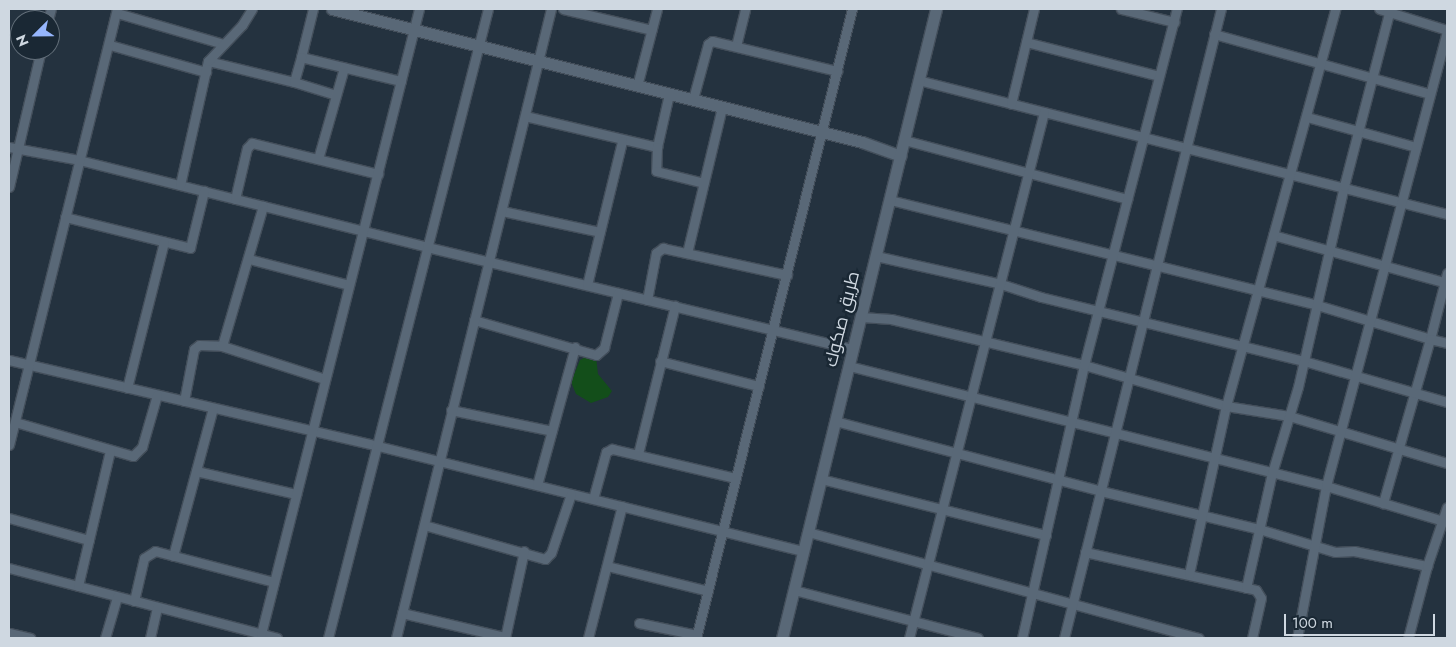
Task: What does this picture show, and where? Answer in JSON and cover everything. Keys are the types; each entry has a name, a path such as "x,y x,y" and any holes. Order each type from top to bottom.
{"street":[{"path":"180,185 208,61 242,25 252,9"},
{"path":"294,82 313,9"},
{"path":"332,9 822,132 901,156"},
{"path":"261,634 419,9"},
{"path":"328,638 427,247 480,47 488,9"},
{"path":"396,638 551,9"},
{"path":"563,9 652,30"},
{"path":"637,86 657,9"},
{"path":"736,46 745,9"},
{"path":"638,623 696,637 774,330 852,9"},
{"name":"طريق صكوك","path":"782,638 936,9"},
{"path":"1011,104 1034,9"},
{"path":"1121,9 1174,22"},
{"path":"1022,638 1073,422 1084,366 1100,310 1142,136 1177,9"},
{"path":"1064,638 1145,322 1184,146 1221,9"},
{"path":"1189,574 1216,459 1226,406 1336,9"},
{"path":"1297,638 1312,545 1326,486 1447,30 1390,10 1379,9"},
{"path":"1246,588 1272,473 1304,361 1344,186 1390,10"},
{"path":"9,445 117,11 224,44"},
{"path":"1214,34 1430,94"},
{"path":"693,99 709,42 736,46 837,71"},
{"path":"1026,42 1159,76"},
{"path":"110,45 206,72"},
{"path":"301,57 401,81"},
{"path":"9,187 13,148 38,60"},
{"path":"208,61 294,82 336,95"},
{"path":"318,159 344,68"},
{"path":"918,80 1402,200 1447,214"},
{"path":"669,94 657,147 656,171 704,183"},
{"path":"687,254 722,107"},
{"path":"909,638 1044,112"},
{"path":"525,116 622,141 657,147"},
{"path":"1306,117 1416,147"},
{"path":"904,140 1127,199"},
{"path":"587,285 622,141"},
{"path":"235,199 247,148 252,144 378,174"},
{"path":"13,148 79,160 488,262 853,349"},
{"path":"65,216 164,242 192,247 204,191"},
{"path":"890,200 1014,229 1257,292 1317,305 1370,323 1447,343"},
{"path":"222,346 264,206"},
{"path":"502,211 600,232"},
{"path":"1273,235 1446,283"},
{"path":"127,388 164,242"},
{"path":"647,300 658,250 663,248 787,275"},
{"path":"876,256 1001,284 1242,347 1304,361 1447,402"},
{"path":"249,259 349,285"},
{"path":"1383,503 1446,283 1447,273"},
{"path":"474,320 575,347 596,355 602,352 618,293"},
{"path":"638,454 675,306"},
{"path":"861,316 891,319 1084,366 1226,406 1289,416 1447,463"},
{"path":"184,401 196,347 222,346 325,379"},
{"path":"537,485 575,347"},
{"path":"9,360 378,446 803,550"},
{"path":"660,361 759,386"},
{"path":"849,366 1326,486 1446,522"},
{"path":"15,422 126,456 138,454 142,447 157,395"},
{"path":"173,556 213,408"},
{"path":"451,410 552,431"},
{"path":"835,421 958,452 1101,492 1259,528 1334,552 1354,550 1427,566"},
{"path":"593,499 606,452 616,449 736,478"},
{"path":"78,586 110,451"},
{"path":"196,470 296,494"},
{"path":"821,479 1046,535"},
{"path":"424,525 548,557 572,494"},
{"path":"588,638 622,506"},
{"path":"1408,638 1427,566 1446,522 1447,507"},
{"path":"9,518 89,540"},
{"path":"808,532 929,563 1032,595 1199,638"},
{"path":"134,601 147,555 155,551 274,582"},
{"path":"402,613 505,638 524,551"},
{"path":"1085,552 1256,590 1261,598 1252,638"},
{"path":"607,566 708,591"},
{"path":"9,568 277,638"},
{"path":"794,590 978,638"},
{"path":"105,638 117,597"},
{"path":"150,638 157,607"},
{"path":"9,633 30,638"}],"green space":[{"path":"588,356 596,357 598,374 612,391 608,397 591,403 576,394 571,382 580,360"}]}
